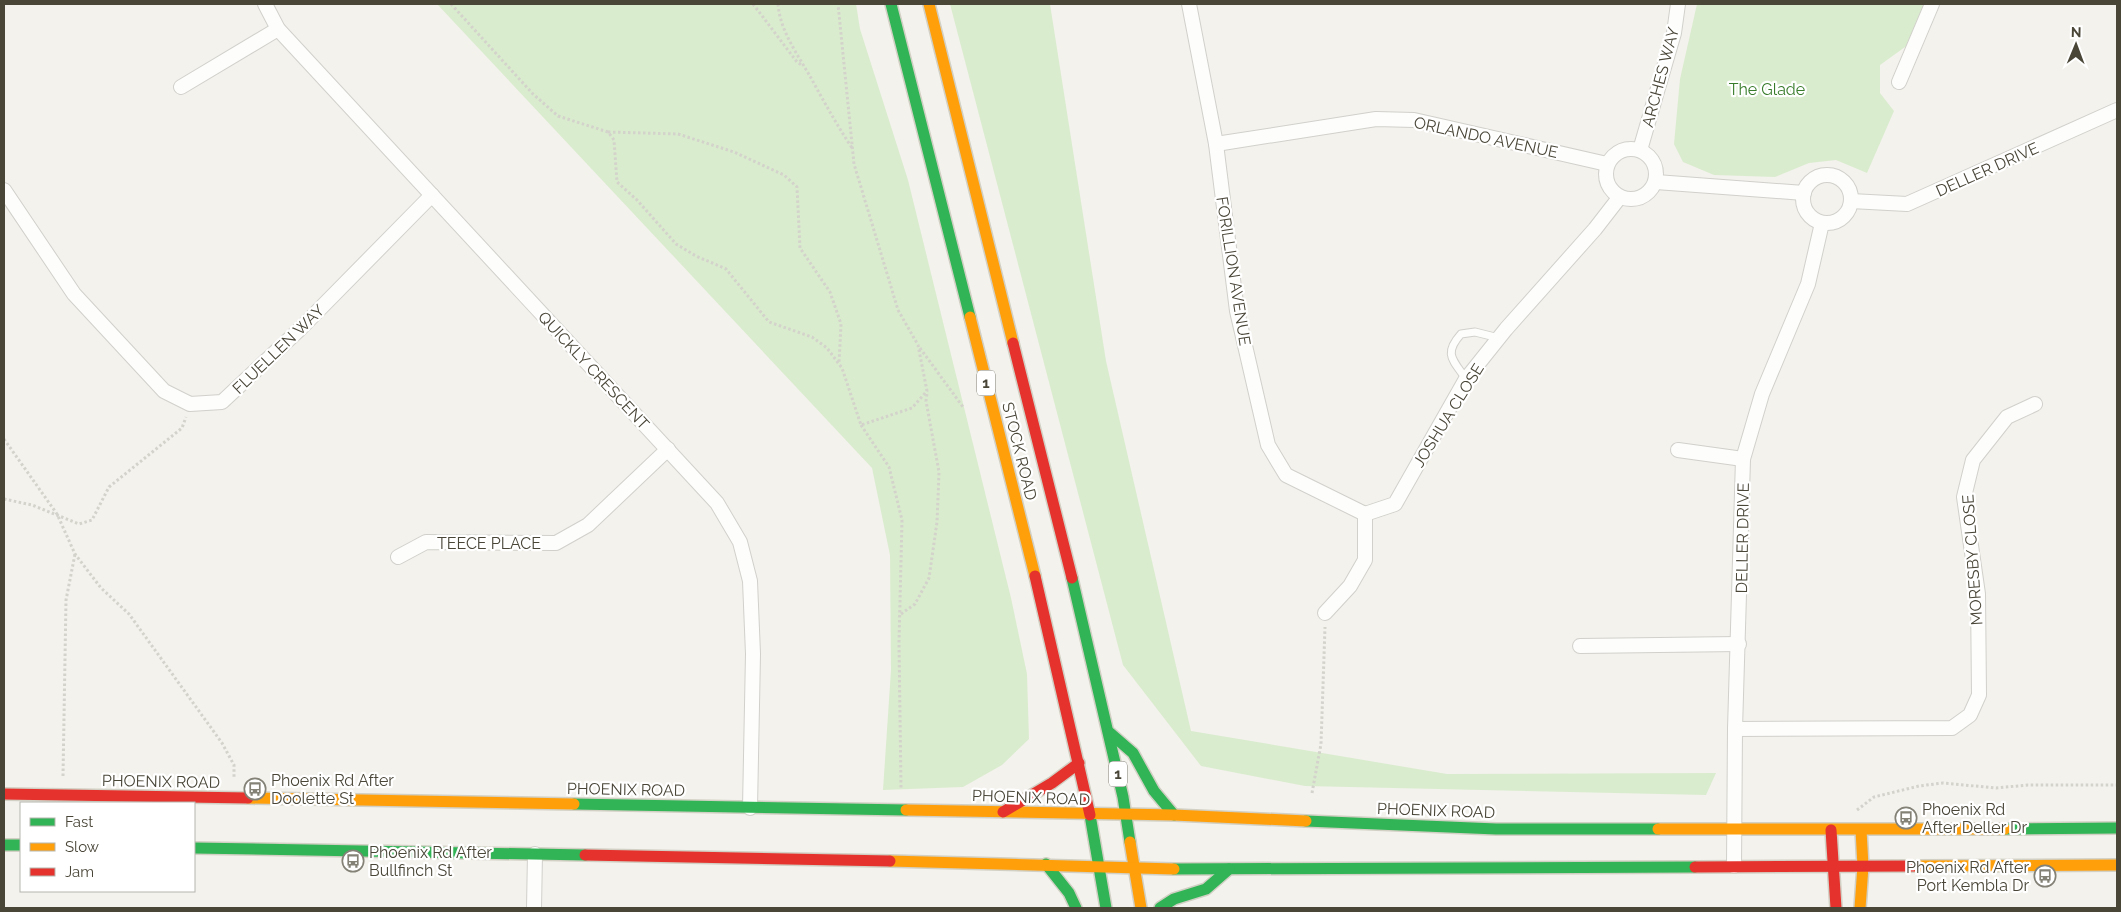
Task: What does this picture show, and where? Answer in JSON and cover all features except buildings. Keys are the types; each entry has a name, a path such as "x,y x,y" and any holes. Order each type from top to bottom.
{"main road":[{"name":"STOCK ROAD","path":"891,4 1024,530 1079,763 1106,908"},
{"name":"STOCK ROAD","path":"929,4 1110,733 1136,868 1141,908"},
{"path":"1110,733 1133,753 1154,791 1174,815"},
{"path":"1003,812 1036,791 1057,781 1079,763"},
{"name":"PHOENIX ROAD","path":"4,794 1090,815 1174,815 1496,829 1861,830 2117,828"},
{"path":"1832,830 1836,908"},
{"path":"1860,908 1863,866 1861,830"},
{"path":"4,845 20,845"},
{"path":"195,848 1229,869 2117,865"},
{"path":"1046,864 1069,894 1076,908"},
{"path":"1160,908 1174,899 1206,889 1229,869"}],"street":[{"name":"QUICKLY CRESCENT","path":"265,4 278,29 717,503 740,542 750,581 753,654 750,808"},
{"name":"FORILLION AVENUE","path":"1189,4 1216,144 1237,311 1268,445 1286,475 1365,514"},
{"name":"ARCHES WAY","path":"1640,150 1674,33 1678,4"},
{"path":"1899,82 1932,4"},
{"path":"181,87 278,29"},
{"name":"DELLER DRIVE","path":"1851,201 1907,204 2117,110"},
{"name":"ORLANDO AVENUE","path":"1216,144 1376,119 1414,120 1607,164"},
{"path":"1626,149 1640,150 1652,160 1656,171 1656,182 1648,194 1638,200 1619,198 1608,188 1604,175 1607,164 1613,155 1626,149"},
{"path":"1832,176 1842,181 1850,190 1851,201 1848,211 1842,219 1832,223 1822,223 1811,217 1804,206 1804,193 1810,183 1820,177 1832,176"},
{"path":"1656,182 1804,193"},
{"path":"4,190 74,294 164,391 190,404"},
{"name":"FLUELLEN WAY","path":"190,404 222,402 300,328 432,195"},
{"name":"JOSHUA CLOSE","path":"1365,514 1395,504 1466,379 1498,338 1595,229 1619,198"},
{"name":"DELLER DRIVE","path":"1734,866 1744,459 1762,394 1808,284 1822,223"},
{"name":"MORESBY CLOSE","path":"1736,729 1952,728 1970,715 1979,695 1978,594 1964,497 1973,460 2006,417 2035,404"},
{"name":"TEECE PLACE","path":"398,557 426,542 556,543 588,525 668,449"},
{"path":"1678,450 1744,459"},
{"path":"1325,613 1350,586 1365,560 1365,514"},
{"path":"1580,646 1739,644"},
{"path":"534,908 535,854"}],"lane":[{"path":"1466,379 1450,356 1452,344 1460,334 1475,332 1498,338"}],"path":[{"path":"451,4 533,94 558,116 608,132 678,134 734,152 784,175 797,187 800,248 830,292 841,324 839,364"},
{"path":"753,4 797,62 804,66"},
{"path":"778,4 779,14 791,44 831,116 852,148"},
{"path":"838,4 854,164 898,310 918,345 963,407"},
{"path":"608,132 614,140 617,182 637,200 676,244 726,270 769,322 812,337 827,348 839,364 861,425 889,467 902,520 899,741 901,788"},
{"path":"900,614 915,604 929,578 937,522 939,472 918,345"},
{"path":"861,425 912,408 927,391"},
{"path":"4,499 32,505 79,524 92,520 108,487 182,428 190,404"},
{"path":"4,439 57,514 75,554 101,588 129,614 222,743 234,765 234,784"},
{"path":"62,781 66,600 75,554"},
{"path":"1312,793 1321,744 1325,613"},
{"path":"1854,814 1862,804 1874,797 1919,786 1943,784 1996,788 2028,785 2117,785"}],"green space":[{"path":"437,4 856,4 860,29 908,180 1011,598 1027,674 1029,739 1002,765 963,787 883,790 891,670 890,555 872,468"},
{"path":"950,4 1050,4 1106,361 1191,731 1447,774 1716,773 1706,795 1305,786 1201,766 1123,665"},
{"name":"The Glade","path":"1697,4 1927,4 1912,42 1880,65 1880,93 1894,111 1867,173 1836,160 1809,163 1775,177 1714,175 1683,162 1674,144 1680,79"}],"traffic: fast":[{"path":"891,4 970,317"},
{"path":"1072,578 1123,797 1130,842"},
{"path":"1110,733 1133,753 1154,791 1174,815"},
{"path":"574,804 906,810"},
{"path":"1090,815 1106,908"},
{"path":"1306,821 1496,829 1658,829"},
{"path":"2005,829 2117,828"},
{"path":"4,845 20,845"},
{"path":"195,848 585,855"},
{"path":"1046,864 1069,893 1076,908"},
{"path":"1174,869 1695,867"},
{"path":"1160,908 1174,899 1206,889 1229,869"}],"traffic: slow":[{"path":"929,4 1013,343"},
{"path":"970,317 1035,576"},
{"path":"248,798 574,804"},
{"path":"906,810 1174,815 1306,821"},
{"path":"1658,829 2005,829"},
{"path":"1860,908 1863,866 1861,830"},
{"path":"1130,842 1141,908"},
{"path":"890,861 1174,869"},
{"path":"1916,866 2117,865"}],"traffic: jam":[{"path":"1013,343 1072,578"},
{"path":"1035,576 1090,815"},
{"path":"1003,812 1052,783 1079,763"},
{"path":"4,794 248,798"},
{"path":"1831,830 1836,908"},
{"path":"585,855 890,861"},
{"path":"1695,867 1916,866"}],"place":[{"name":"Phoenix Rd After Doolette St","path":"255,789"},
{"name":"Phoenix Rd After Deller Dr","path":"1906,818"},
{"name":"Phoenix Rd After Bullfinch St","path":"353,861"},
{"name":"Phoenix Rd After Port Kembla Dr","path":"2045,876"}]}
